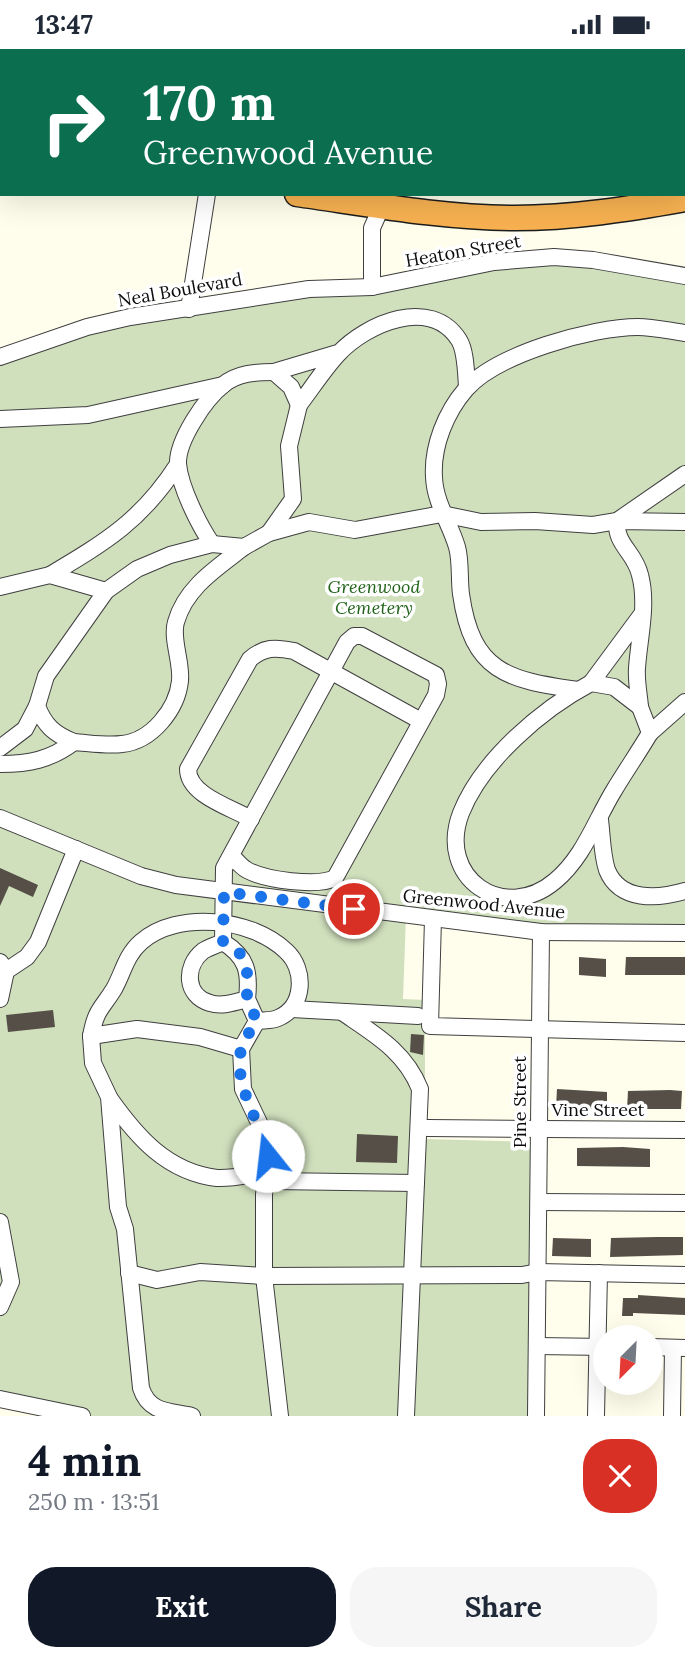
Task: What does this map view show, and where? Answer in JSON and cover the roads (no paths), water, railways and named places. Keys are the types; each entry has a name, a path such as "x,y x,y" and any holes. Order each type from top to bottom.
{"highway":[{"path":"326,196 383,200 512,218 593,212 685,199"}],"street":[{"path":"189,309 207,196"},
{"path":"372,287 372,228 383,200"},
{"name":"Heaton Street","path":"372,287 494,262 554,257 593,260 685,276"},
{"name":"Neal Boulevard","path":"0,357 87,327 130,317 309,289 372,287"},
{"path":"269,533 293,499 289,446 299,405 338,353 381,323 419,317 445,323 461,342 467,387"},
{"path":"640,707 614,687 541,684 503,672 480,655 465,621 457,548 442,514 434,477 437,442 450,413 467,387 506,362 549,344 596,330 639,327 685,333"},
{"path":"0,419 88,415 223,385 249,373 274,372 338,353"},
{"path":"274,372 291,387 299,405"},
{"path":"0,587 50,575 97,547 135,519 157,497 178,464 193,420 223,385"},
{"path":"178,464 199,525 212,544"},
{"path":"617,521 685,474"},
{"path":"37,706 45,725 58,736 74,742 124,744 148,735 170,711 180,682 175,625 184,602 206,576 244,547 269,533 309,522 355,530 442,514 481,522 535,521 593,525 617,521 685,522"},
{"path":"617,521 616,536 640,572 642,614 637,672 640,707 650,733"},
{"path":"0,748 25,729 37,706 46,676 106,591 137,569 170,555 212,544 244,547"},
{"path":"50,575 106,591"},
{"path":"642,614 584,686 516,737 479,777 460,815 456,844 461,870 476,887 498,897 527,895 554,883 574,861 650,733 685,702"},
{"path":"223,942 224,868 231,855 251,819 347,642 354,636 362,636 436,675 436,695 335,878 318,884 262,876 247,870 231,855"},
{"path":"251,819 195,789 188,780 188,769 250,659 260,651 274,647 294,651 421,721"},
{"path":"0,764 24,764 54,757 74,742"},
{"name":"Greenwood Avenue","path":"0,818 141,876 176,885 541,932 685,933"},
{"path":"600,820 608,870 621,888 645,898 685,891"},
{"path":"0,999 3,967 27,957 38,941 76,849"},
{"path":"424,1021 433,919"},
{"path":"257,1021 277,1019 292,1009 300,988 298,969 286,951 262,935 225,923 192,923 166,928 142,941 128,957 114,989 95,1013 91,1036 93,1063 109,1097 133,1131 161,1157 190,1172 219,1178 266,1172"},
{"name":"Pine Street","path":"536,1416 541,932"},
{"path":"223,942 238,951 247,964 247,999 257,1021"},
{"path":"223,942 204,950 194,961 189,974 191,987 198,998 211,1004 247,999"},
{"path":"292,1009 342,1011 424,1021 540,1030 685,1033"},
{"path":"342,1011 384,1041 411,1066 420,1089 406,1416"},
{"path":"257,1021 241,1049 243,1089 263,1131 268,1156 264,1276 280,1416"},
{"path":"91,1036 137,1029 200,1037 241,1049"},
{"path":"109,1097 118,1207 125,1229 141,1388 146,1402 155,1409 192,1416"},
{"name":"Vine Street","path":"426,1128 685,1130"},
{"path":"266,1172 273,1181 416,1183"},
{"path":"539,1202 685,1203"},
{"path":"0,1222 11,1282 0,1307"},
{"path":"130,1273 158,1280 200,1272 264,1276 522,1275 538,1272 685,1275"},
{"path":"600,1273 601,1325"},
{"path":"537,1346 593,1347"},
{"path":"672,1416 679,1348"},
{"path":"596,1416 598,1395"},
{"path":"0,1399 82,1416"}],"park label":[{"name":"Greenwood Cemetery","path":"374,598"}]}
